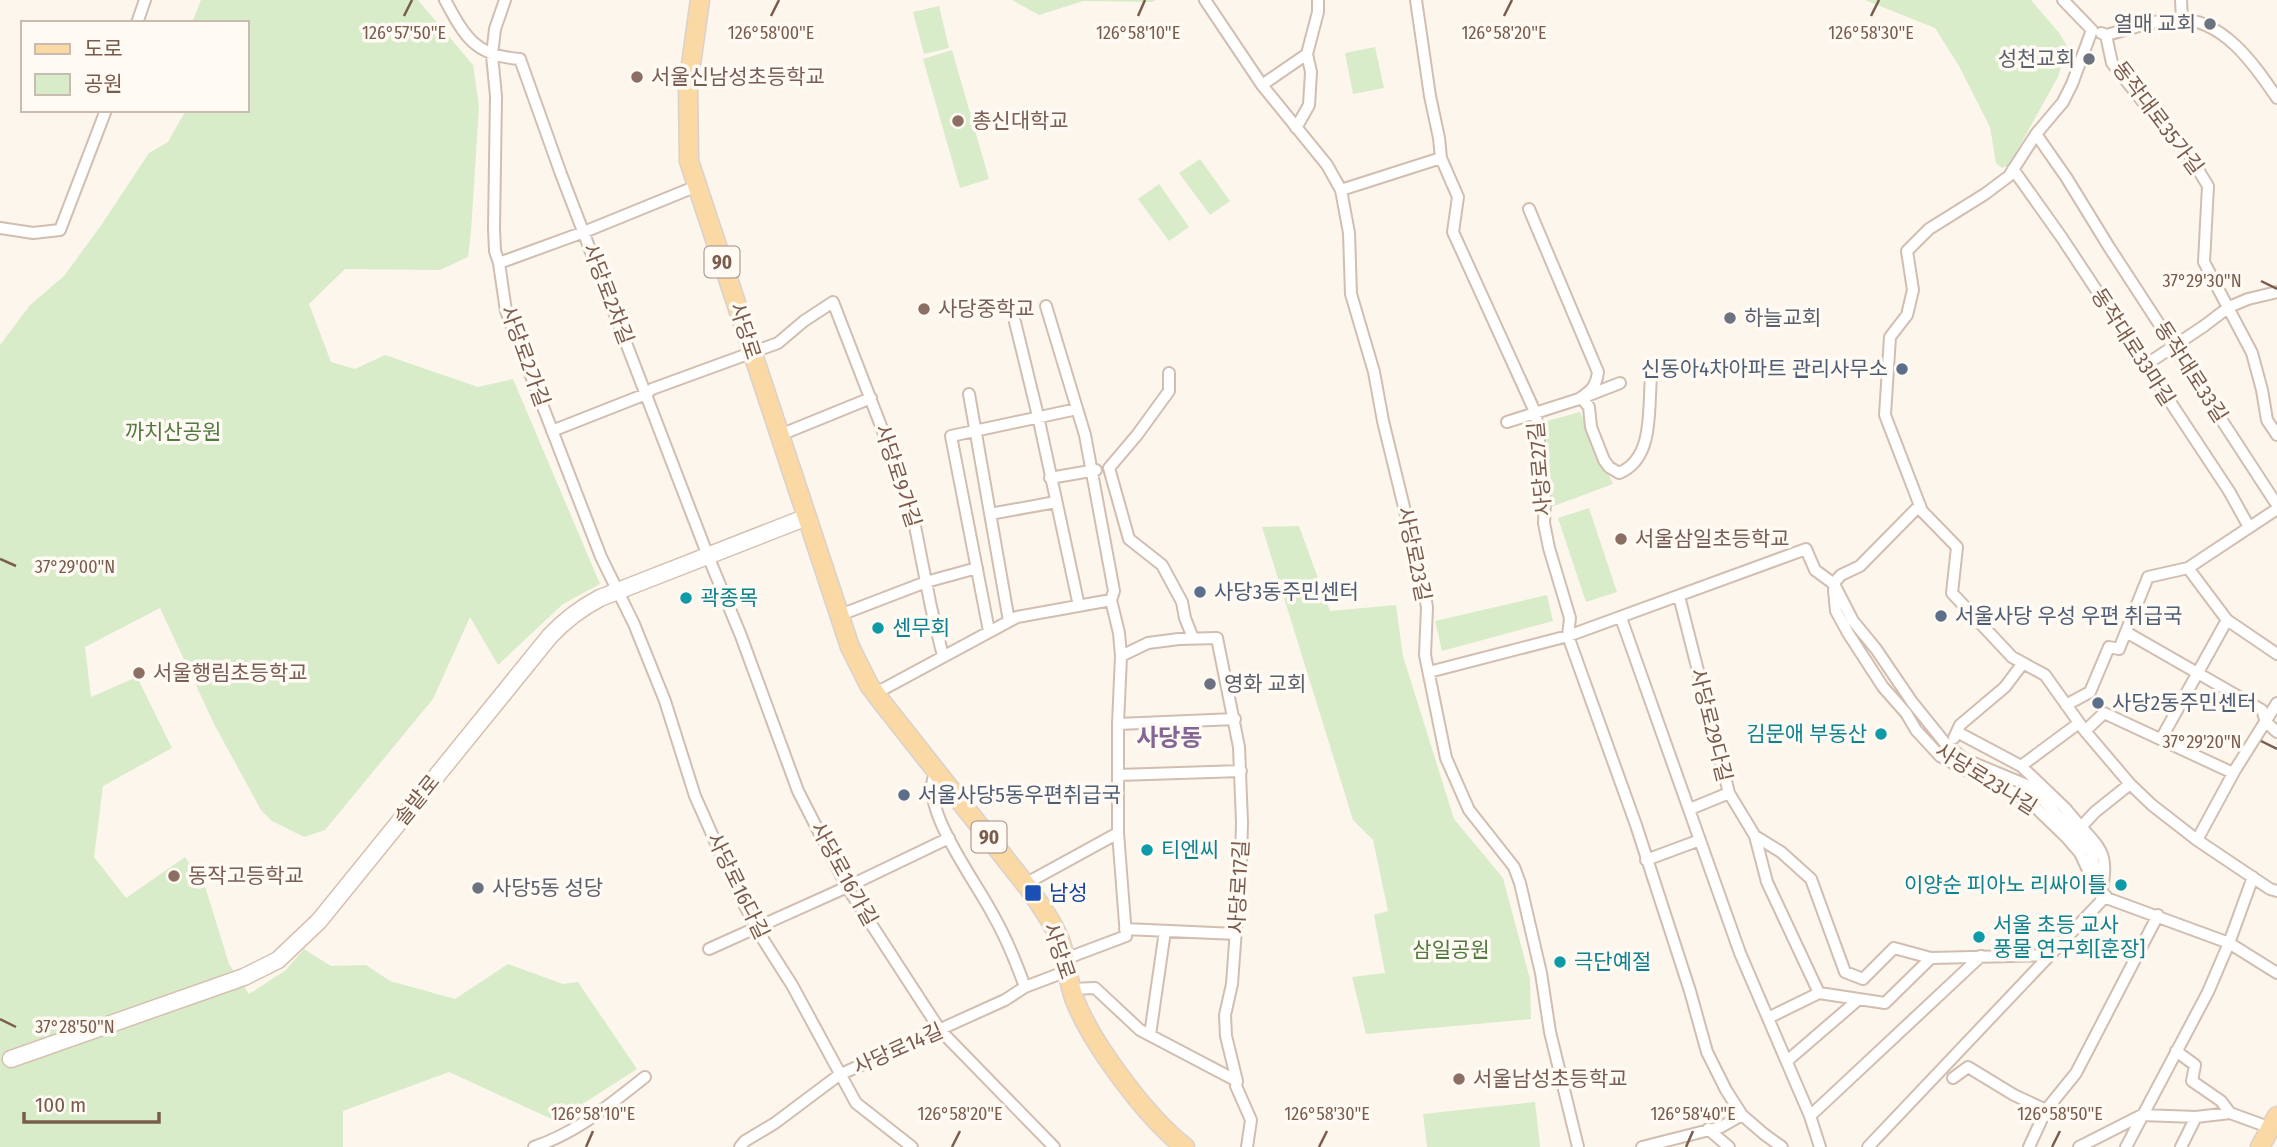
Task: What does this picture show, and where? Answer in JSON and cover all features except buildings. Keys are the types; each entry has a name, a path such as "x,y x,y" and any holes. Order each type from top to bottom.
{"main road":[{"name":"사당로","path":"700,0 687,109 689,161 839,615 859,667 1052,923 1080,1011 1093,1034 1134,1094 1158,1122 1185,1147"},
{"path":"2260,1147 2274,1122"}],"street":[{"path":"138,21 145,0"},
{"path":"445,0 462,31 492,55"},
{"name":"사당로2가길","path":"505,0 495,29 492,55 496,108 495,251 506,311 617,592"},
{"name":"사당로23길","path":"1205,0 1262,85 1327,165 1341,190 1349,233 1351,294 1374,372 1427,607 1425,655 1446,758 1469,810 1514,867 1520,883 1539,963 1550,1032 1578,1147"},
{"path":"1296,128 1309,105 1312,88 1307,54 1318,12 1318,0"},
{"name":"사당로27길","path":"1416,0 1441,158 1458,197 1453,232 1536,414 1545,501 1544,523 1570,618 1569,636 1615,764 1690,991 1707,1052 1742,1115 1782,1147"},
{"path":"2063,0 2092,30 2106,34 2172,19 2207,26 2231,40 2255,66 2277,98"},
{"path":"2181,0 2182,19"},
{"path":"2092,30 2063,102 2036,134 2009,176 1928,229 1907,251 1913,290 1907,315 1890,337 1885,415 1922,511 1957,547 1952,593 2012,657 2045,675 2082,727 2130,784 2152,805 2197,840 2253,877 2275,887"},
{"name":"동작대로35가길","path":"2106,34 2112,63 2165,131 2185,148 2208,186 2210,193 2204,262 2252,353 2267,420 2277,435"},
{"path":"1262,85 1307,54"},
{"name":"사당로2차길","path":"492,55 520,59 708,556"},
{"path":"0,229 33,233 60,230 105,112"},
{"name":"동작대로33길","path":"2036,134 2277,507"},
{"path":"1341,190 1441,158"},
{"name":"동작대로33마길","path":"2013,169 2062,238 2229,491 2249,527"},
{"path":"499,263 697,186"},
{"path":"1529,209 1598,372 1597,383 1579,399"},
{"path":"2144,366 2229,307 2277,292"},
{"name":"사당로9가길","path":"752,351 778,343 804,321 834,302 910,501 943,656"},
{"path":"1046,306 1085,435 1114,591 1111,600 1121,656 1118,833 1125,929 1236,934"},
{"path":"1015,322 1079,606"},
{"path":"552,431 752,351"},
{"path":"1050,478 1109,468 1169,391 1169,373"},
{"path":"1579,399 1589,407 1591,427 1604,460 1619,473 1630,469 1645,444 1651,378"},
{"path":"1507,422 1620,383"},
{"path":"969,394 1009,621"},
{"path":"780,435 871,398"},
{"path":"989,631 951,436 1077,409"},
{"name":"사당로17길","path":"1109,468 1129,540 1162,565 1182,602 1185,618 1198,638 1217,638 1235,719 1241,771 1242,822 1232,984 1225,1016 1226,1036 1236,1086 1251,1120 1247,1147"},
{"path":"990,514 1056,502"},
{"path":"1833,584 1841,575 1860,566 1920,505"},
{"path":"2066,705 2090,692 2109,647 2119,649 2148,577 2188,568 2277,507"},
{"name":"솔밭로","path":"11,1059 201,993 278,960 319,921 564,621 580,609 617,592 807,517"},
{"name":"사당로23나길","path":"1429,672 1569,636 1806,549 1815,570 1833,584 1853,621 1876,649 1912,702 1951,748 2034,806 2066,836 2080,853 2104,896"},
{"name":"사당로16가길","path":"708,556 799,791 847,887 940,1030 1054,1147"},
{"path":"839,615 926,582 977,568"},
{"path":"2188,568 2227,620 2277,654"},
{"name":"사당로23나길","path":"1833,584 1836,611 1883,687 1906,713 1916,730 1940,756 1982,772"},
{"name":"사당로16다길","path":"617,592 634,624 665,701 695,796 756,927 792,985 856,1103 912,1147"},
{"name":"사당로29다길","path":"1679,596 1729,793 1755,836 1781,852 1811,879 1845,972 1863,979 1894,948 1931,958 2051,955"},
{"path":"876,693 1017,617 1111,600"},
{"path":"1621,618 1740,953 1810,1116 1820,1147"},
{"path":"2161,739 2227,620"},
{"path":"2126,632 2262,710 2266,722 2277,732"},
{"path":"1121,656 1148,643 1198,638"},
{"path":"1951,748 1959,725 2006,687 2024,663"},
{"path":"2197,840 2233,773 2277,703"},
{"path":"2021,766 2104,713 2233,773"},
{"path":"1118,724 1235,719"},
{"path":"1868,1147 2104,896 2106,866 2098,844 2021,766 1956,732"},
{"path":"936,771 932,784 933,800 949,838 1012,953 1025,988"},
{"path":"1118,775 1241,771"},
{"path":"2081,827 2130,784"},
{"path":"1690,809 1729,793"},
{"path":"1025,884 1118,833"},
{"path":"1755,836 1767,882 1819,993"},
{"path":"709,949 949,838"},
{"path":"1646,860 1700,840"},
{"path":"2126,1147 2208,992 2253,877"},
{"path":"2104,896 2229,943 2277,973"},
{"path":"2029,1147 2046,1110 2076,1073 2158,915"},
{"name":"사당로14길","path":"740,1147 839,1075 1005,1000 1025,988 1068,973 1126,936 1125,929"},
{"path":"1150,1035 1165,931"},
{"path":"1810,1116 1981,957"},
{"path":"1768,1018 1819,993 1885,1003 1931,958"},
{"path":"1068,973 1095,988 1140,1030 1237,1081"},
{"path":"1787,1061 1858,999"},
{"path":"2176,1051 2195,1065 2192,1081 2221,1101 2230,1113"},
{"path":"1953,1078 1968,1067 2014,1095 2046,1110"},
{"path":"534,1147 559,1139 600,1113 646,1077"},
{"path":"2079,1147 2142,1115 2196,1117 2230,1113 2274,1122"},
{"path":"1642,1147 1721,1127 1742,1115"},
{"path":"2181,1147 2196,1117"},
{"path":"1708,1129 1729,1147"}],"green space":[{"name":"까치산공원","path":"201,0 418,0 473,65 479,106 468,257 440,270 345,269 309,304 331,362 355,369 385,355 478,387 513,379 600,584 563,604 498,665 470,617 433,699 325,830 304,837 272,821 261,810 214,724 160,608 85,647 91,697 137,677 172,748 103,786 94,857 126,898 185,857 204,883 229,964 249,994 286,970 304,949 331,966 366,965 390,981 455,999 508,964 563,984 578,982 637,1069 556,1121 449,1072 343,1111 343,1147 0,1147 0,345 30,305 64,276 149,153 168,142 185,112 248,112 248,21 193,21"},
{"path":"1012,0 1156,0 1083,1 1039,15"},
{"path":"1865,0 2031,0 2067,46 2058,77 2009,165 2002,168 1996,163 1990,127 1959,66 1935,28"},
{"path":"939,6 949,48 924,54 913,12"},
{"path":"1375,47 1384,88 1353,94 1345,53"},
{"path":"952,50 989,179 960,188 923,59"},
{"path":"1200,159 1230,201 1210,215 1179,173"},
{"path":"1159,184 1189,227 1169,241 1138,199"},
{"path":"1580,412 1613,484 1551,507 1543,422"},
{"path":"1589,508 1617,592 1586,602 1558,518"},
{"name":"삼일공원","path":"1299,526 1330,611 1396,605 1403,656 1454,819 1503,878 1530,979 1531,1019 1366,1034 1352,977 1385,973 1374,915 1388,911 1373,840 1353,820 1262,527"},
{"path":"1547,595 1553,621 1442,651 1435,621"},
{"path":"1535,1102 1540,1147 1427,1147 1423,1114"}],"place":[{"name":"열매 교회","path":"2210,24"},
{"name":"성천교회","path":"2089,59"},
{"name":"서울신남성초등학교","path":"637,77"},
{"name":"총신대학교","path":"958,121"},
{"name":"사당중학교","path":"924,309"},
{"name":"하늘교회","path":"1730,318"},
{"name":"신동아4차아파트 관리사무소","path":"1902,369"},
{"name":"서울삼일초등학교","path":"1621,539"},
{"name":"사당3동주민센터","path":"1200,592"},
{"name":"곽종목","path":"686,598"},
{"name":"서울사당 우성 우편 취급국","path":"1941,616"},
{"name":"센무회","path":"878,628"},
{"name":"서울행림초등학교","path":"139,673"},
{"name":"영화 교회","path":"1210,684"},
{"name":"사당2동주민센터","path":"2098,703"},
{"name":"김문애 부동산","path":"1881,734"},
{"name":"서울사당5동우편취급국","path":"904,795"},
{"name":"티엔씨","path":"1147,850"},
{"name":"동작고등학교","path":"174,876"},
{"name":"이양순 피아노 리싸이틀","path":"2121,885"},
{"name":"사당5동 성당","path":"478,888"},
{"name":"남성","path":"1033,893"},
{"name":"서울 초등 교사 풍물 연구회[훈장]","path":"1979,937"},
{"name":"극단예절","path":"1560,962"},
{"name":"서울남성초등학교","path":"1459,1079"}],"district":[{"name":"사당동","path":"1169,738"}]}
